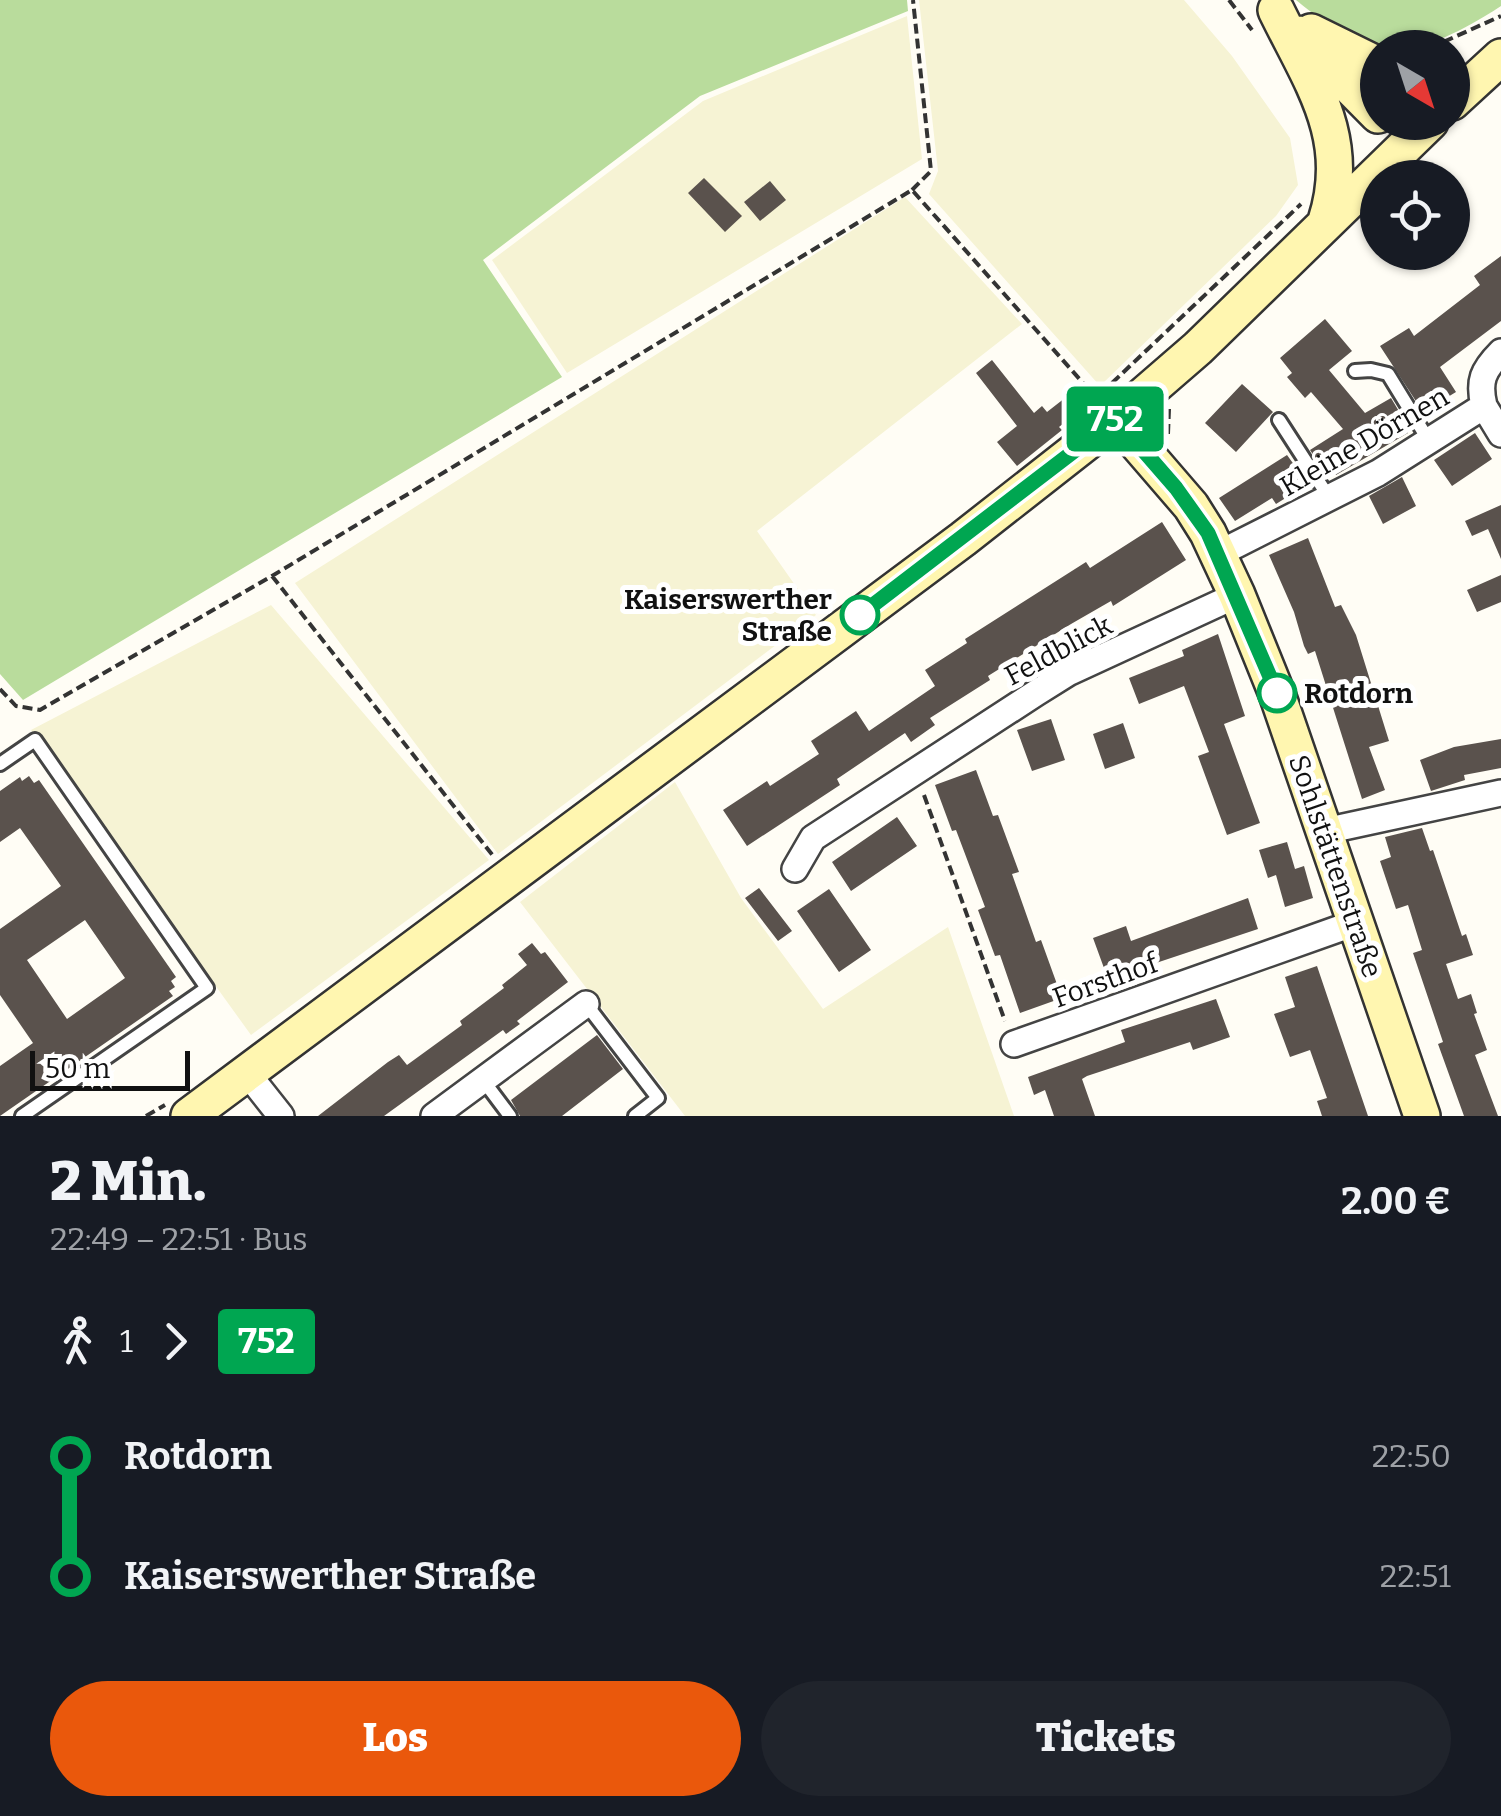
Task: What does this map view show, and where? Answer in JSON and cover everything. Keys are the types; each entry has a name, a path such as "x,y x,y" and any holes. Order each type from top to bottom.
{"main road":[{"path":"1271,5 1333,45 1360,56"},
{"path":"1271,5 1360,97"},
{"path":"1271,5 1326,114 1335,143 1334,196 1320,207"},
{"path":"1470,59 1501,46"},
{"path":"1470,85 1501,57"},
{"path":"188,1116 963,539 1109,411 1198,348 1320,207 1396,140"},
{"name":"Sohlstättenstraße","path":"1109,411 1191,506 1237,595 1277,694 1422,1116"}],"street":[{"name":"Kleine Dörnen","path":"1218,554 1330,498 1484,406 1479,384 1488,365 1501,352"},
{"path":"1484,406 1501,434"},
{"name":"Feldblick","path":"795,868 813,838 1068,674 1237,595"},
{"path":"1325,831 1501,793"},
{"name":"Forsthof","path":"1014,1044 1355,923"},
{"path":"434,1116 586,1004"},
{"path":"247,1073 281,1116"}],"lane":[{"path":"1355,371 1388,374 1429,441"},
{"path":"1279,420 1330,498"},
{"path":"0,764 34,740 206,988 22,1116"},
{"path":"586,1004 658,1098 634,1116"},
{"path":"483,1080 510,1116"}],"path":[{"path":"0,689 16,706 40,710 272,576 912,190 930,171 913,0"},
{"path":"1470,30 1501,16"},
{"path":"912,190 1109,411"},
{"path":"1109,411 1114,379 1320,207"},
{"path":"272,576 510,876"},
{"path":"915,771 1014,1044"}],"shaded area":[{"path":"919,0 1184,0 1232,56 1290,138 1298,185 1276,216 1100,386 929,194 938,171"},
{"path":"907,16 922,159 567,373 492,260 703,101"},
{"path":"905,197 1022,324 757,531 816,615 498,854 295,583"},
{"path":"271,605 489,860 251,1035 31,730"},
{"path":"675,782 741,898 823,1009 948,927 1014,1116 685,1116 520,902"}],"green space":[{"path":"0,0 907,0 908,11 700,96 483,260 562,377 23,700 0,674"},
{"path":"1296,0 1501,0 1501,6 1460,30 1360,30 1360,40 1324,21"}],"building":[{"path":"704,178 742,216 725,232 688,193"},
{"path":"770,181 786,200 760,221 744,202"},
{"path":"1501,256 1501,321 1440,367 1456,392 1423,412 1380,346 1409,328 1414,336 1480,285 1474,276"},
{"path":"1325,319 1352,351 1329,370 1365,413 1391,398 1408,433 1336,475 1332,469 1325,473 1310,450 1343,429 1311,392 1305,398 1287,377 1292,373 1280,358"},
{"path":"992,360 1034,413 1042,406 1047,412 1079,387 1090,402 1017,466 997,442 1017,426 976,373"},
{"path":"1242,384 1273,412 1236,452 1205,423"},
{"path":"1475,433 1492,459 1452,486 1434,460"},
{"path":"1287,455 1308,484 1276,504 1272,498 1235,521 1219,498"},
{"path":"1402,477 1416,506 1383,524 1369,496"},
{"path":"1501,505 1501,559 1488,529 1472,536 1465,521"},
{"path":"1162,522 1186,560 988,676 990,680 930,718 935,725 911,742 905,733 837,779 840,785 747,846 723,810 819,754 811,741 856,711 869,731 935,686 925,670 967,643 965,639 1086,562 1090,568"},
{"path":"1308,538 1335,607 1341,605 1356,635 1389,741 1369,747 1385,790 1362,799 1315,651 1308,654 1304,646 1269,555"},
{"path":"1501,575 1501,602 1477,612 1467,590"},
{"path":"1218,634 1245,716 1224,724 1260,823 1227,835 1198,756 1209,752 1184,686 1139,704 1129,678 1184,656 1182,650"},
{"path":"1051,719 1065,760 1032,771 1017,730"},
{"path":"1123,723 1135,758 1105,769 1093,734"},
{"path":"1501,739 1501,768 1464,775 1465,780 1431,791 1420,760 1454,747"},
{"path":"976,770 993,816 998,815 1019,872 1012,874 1036,942 1041,940 1062,998 1020,1013 1000,955 995,956 978,910 985,907 935,785"},
{"path":"29,776 34,783 39,780 176,977 171,981 175,987 169,991 173,996 0,1116 0,1066 33,1043 0,995 0,929 61,886 20,828 0,842 0,791 20,777 22,781","holes":["85,920 125,978 67,1019 27,960"]},
{"path":"897,817 917,846 851,891 832,862"},
{"path":"1422,828 1462,936 1466,934 1473,955 1446,964 1458,999 1471,994 1487,1050 1475,1055 1498,1116 1464,1116 1438,1044 1443,1042 1413,953 1422,950 1408,905 1396,909 1380,861 1391,857 1385,837"},
{"path":"1287,842 1295,869 1304,866 1313,898 1285,907 1276,875 1268,878 1259,850"},
{"path":"759,888 792,931 778,941 745,898"},
{"path":"829,889 871,950 839,972 797,911"},
{"path":"1248,898 1258,929 1108,979 1093,938 1126,926 1131,941"},
{"path":"532,943 541,954 545,952 568,982 517,1021 520,1024 506,1034 503,1030 384,1116 318,1116 399,1055 407,1065 462,1025 460,1021 527,965 518,954"},
{"path":"1317,966 1368,1116 1322,1116 1317,1101 1327,1098 1310,1050 1290,1057 1274,1014 1295,1007 1285,977"},
{"path":"1216,999 1230,1037 1193,1050 1190,1042 1087,1076 1082,1079 1095,1116 1054,1116 1045,1090 1034,1095 1028,1077 1125,1042 1121,1030"},
{"path":"597,1035 623,1069 562,1116 520,1116 511,1100"}],"bus line":[{"name":"752","path":"860,615 1116,419 1191,506 1208,533 1277,693"}],"place":[{"name":"Kaiserswerther Straße","path":"860,615"},
{"name":"Rotdorn","path":"1277,693"}]}
